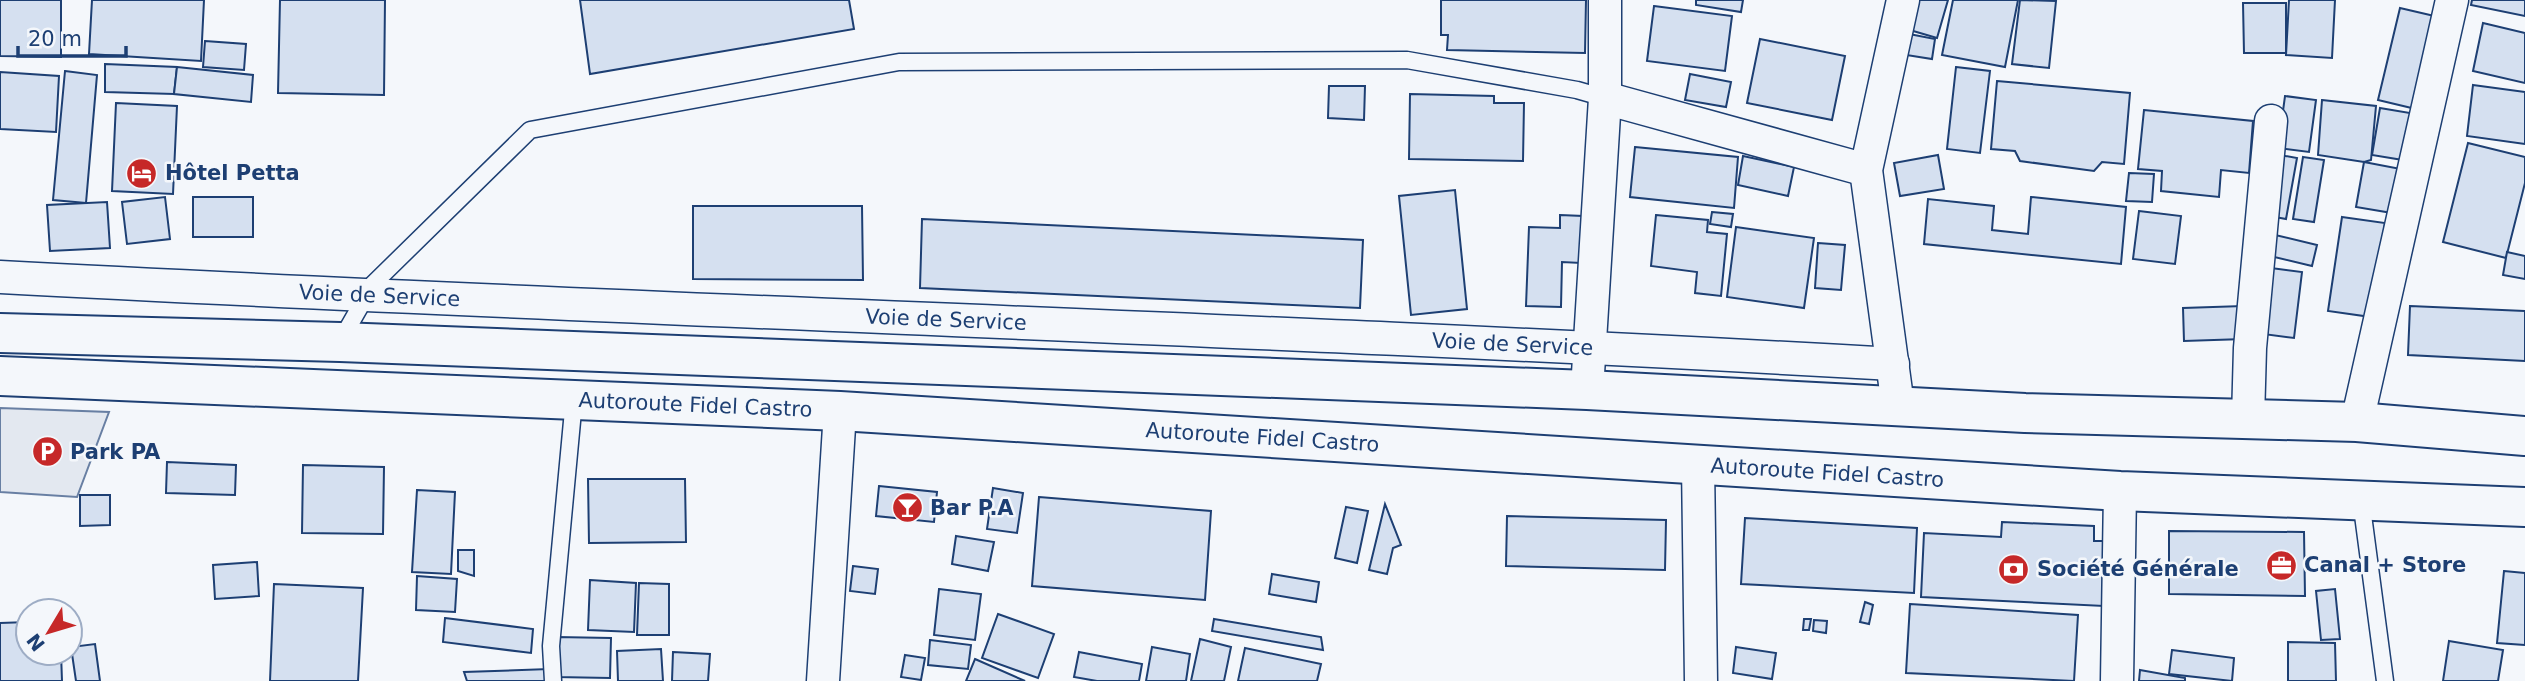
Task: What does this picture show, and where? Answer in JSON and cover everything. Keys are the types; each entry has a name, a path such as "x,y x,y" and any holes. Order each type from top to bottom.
{"highway":[{"path":"0,333 340,342 1587,390 1898,406 2357,422 2525,436"},
{"name":"Autoroute Fidel Castro","path":"0,376 840,411 2120,491 2525,507"}],"street":[{"path":"1587,390 1605,98 1605,0"},
{"path":"1898,406 1866,170 1903,0"},
{"path":"2357,422 2452,0"},
{"path":"1605,98 1866,170"},
{"path":"2248,419 2250,348 2271,121"},
{"name":"Voie de Service","path":"0,277 366,297 1589,347 1893,364"},
{"path":"823,681 840,411"},
{"path":"1698,464 1701,681"},
{"path":"2117,681 2120,491"}],"lane":[{"path":"340,342 373,284 530,130 899,62 1407,60 1577,90 1605,98"},
{"path":"553,681 551,646 574,400"},
{"path":"2361,500 2385,681"}],"shaded area":[{"name":"Park PA","path":"0,408 109,412 77,497 0,492"}],"building":[{"path":"0,0 61,0 61,57 0,56"},
{"path":"92,0 204,0 201,61 89,54"},
{"path":"280,0 385,0 384,95 278,93"},
{"path":"580,0 849,0 854,29 590,74"},
{"path":"1441,0 1586,0 1585,53 1447,50 1448,35 1441,35"},
{"path":"1696,0 1743,0 1741,12 1696,5"},
{"path":"1911,0 1948,0 1937,38 1903,28"},
{"path":"1953,0 2018,0 2005,67 1942,55"},
{"path":"2020,0 2056,1 2049,68 2012,64"},
{"path":"2289,0 2335,0 2332,58 2286,55"},
{"path":"2472,0 2525,0 2525,16 2471,5"},
{"path":"2243,3 2286,3 2286,53 2244,53"},
{"path":"1654,6 1732,16 1725,71 1647,61"},
{"path":"2400,8 2443,18 2420,110 2378,100"},
{"path":"2483,23 2525,33 2525,83 2473,71"},
{"path":"1904,33 1935,39 1932,59 1900,54"},
{"path":"1760,39 1845,56 1832,120 1747,103"},
{"path":"205,41 246,44 244,70 203,67"},
{"path":"105,64 177,67 174,94 105,92"},
{"path":"177,67 253,75 251,102 174,94"},
{"path":"1956,67 1990,71 1980,153 1947,149"},
{"path":"65,71 97,75 86,203 53,200"},
{"path":"0,72 59,76 56,132 0,129"},
{"path":"1690,74 1731,82 1726,107 1685,100"},
{"path":"1997,81 2130,93 2124,164 2102,162 2094,171 2020,161 2015,151 1991,149"},
{"path":"2473,85 2525,92 2525,144 2467,136"},
{"path":"1329,86 1365,86 1364,120 1328,118"},
{"path":"1410,94 1494,96 1494,103 1524,103 1523,161 1409,159"},
{"path":"2285,96 2316,100 2309,152 2278,148"},
{"path":"2322,100 2376,106 2371,160 2364,162 2318,155"},
{"path":"116,103 177,106 173,194 112,191"},
{"path":"2380,108 2416,114 2409,161 2372,155"},
{"path":"2144,110 2253,121 2249,173 2221,170 2219,197 2161,191 2162,171 2138,169"},
{"path":"2468,143 2525,157 2525,183 2506,258 2443,242"},
{"path":"1635,147 1738,157 1734,208 1630,197"},
{"path":"2274,154 2297,158 2286,219 2264,215"},
{"path":"1938,155 1944,189 1900,196 1894,163"},
{"path":"1743,156 1794,167 1788,196 1738,185"},
{"path":"2303,157 2324,160 2314,222 2293,219"},
{"path":"2364,162 2406,170 2398,214 2356,207"},
{"path":"2129,173 2154,174 2152,202 2126,201"},
{"path":"1455,190 1467,309 1411,315 1399,196"},
{"path":"165,197 170,239 127,244 122,202"},
{"path":"193,197 253,197 253,237 193,237"},
{"path":"2031,197 2126,207 2121,264 1924,244 1928,199 1994,206 1992,230 2028,234"},
{"path":"107,202 110,248 50,251 47,205"},
{"path":"693,206 862,206 863,280 693,279"},
{"path":"2139,211 2181,216 2175,264 2133,259"},
{"path":"1712,212 1733,214 1731,227 1710,224"},
{"path":"1560,215 1583,216 1581,263 1562,262 1561,307 1526,306 1529,227 1560,228"},
{"path":"1656,215 1708,220 1707,232 1727,234 1721,296 1695,293 1697,272 1651,266"},
{"path":"2342,217 2385,223 2371,317 2328,311"},
{"path":"922,219 1363,240 1360,308 920,288"},
{"path":"1736,227 1814,238 1804,308 1727,297"},
{"path":"2271,234 2317,245 2312,266 2266,255"},
{"path":"1818,243 1845,245 1841,290 1815,288"},
{"path":"2507,252 2525,256 2525,279 2503,275"},
{"path":"2271,268 2302,272 2294,338 2263,334"},
{"path":"2243,306 2244,339 2184,341 2183,308"},
{"path":"2410,306 2525,311 2525,361 2408,355"},
{"path":"167,462 236,465 235,495 166,493"},
{"path":"303,465 384,467 383,534 302,533"},
{"path":"588,479 685,479 686,542 589,543"},
{"path":"879,486 937,492 934,522 876,516"},
{"path":"993,488 1023,493 1017,533 987,529"},
{"path":"417,490 455,492 451,574 412,572"},
{"path":"80,495 110,495 110,525 80,526"},
{"path":"1039,497 1211,511 1205,600 1032,586"},
{"path":"1385,504 1401,545 1393,548 1387,574 1369,570"},
{"path":"1346,507 1368,511 1357,563 1335,558"},
{"path":"1507,516 1666,520 1665,570 1506,566"},
{"path":"1745,518 1917,528 1914,593 1741,584"},
{"name":"Société Générale","path":"2002,522 2094,526 2094,541 2106,541 2104,606 1921,597 1924,533 2001,537"},
{"path":"2169,531 2304,532 2305,596 2169,594"},
{"path":"956,536 994,542 988,571 952,564"},
{"path":"458,550 474,550 474,576 458,571"},
{"path":"257,562 259,596 215,599 213,565"},
{"path":"853,566 878,569 875,594 850,591"},
{"path":"2504,571 2525,573 2525,645 2497,643"},
{"path":"1272,574 1319,582 1316,602 1269,594"},
{"path":"417,576 457,579 455,612 416,610"},
{"path":"590,580 636,583 634,632 588,630"},
{"path":"639,583 669,584 669,635 637,635"},
{"path":"274,584 363,588 358,681 270,681"},
{"path":"939,589 981,594 975,640 934,635"},
{"path":"2335,589 2340,639 2321,640 2316,591"},
{"path":"1865,602 1873,605 1869,624 1860,622"},
{"path":"1910,604 2078,615 2074,681 1906,673"},
{"path":"998,614 1054,634 1038,678 982,658"},
{"path":"445,618 533,629 531,653 443,642"},
{"path":"1214,619 1321,637 1323,650 1212,631"},
{"path":"1804,619 1811,619 1809,630 1803,630"},
{"path":"1814,620 1827,621 1826,633 1813,631"},
{"path":"14,622 14,667 62,667 62,681 0,681 0,623"},
{"path":"556,637 611,638 610,678 556,677"},
{"path":"1200,639 1231,647 1224,681 1191,681"},
{"path":"930,640 971,645 968,669 928,665"},
{"path":"2449,641 2503,650 2498,681 2443,681"},
{"path":"2288,642 2335,643 2336,681 2288,681"},
{"path":"95,644 100,681 76,681 74,667 84,667 84,645"},
{"path":"1152,647 1190,654 1186,681 1146,681"},
{"path":"1736,647 1776,653 1772,679 1733,673"},
{"path":"1245,648 1321,664 1317,681 1238,681"},
{"path":"661,649 663,681 618,681 617,651"},
{"path":"2172,650 2234,658 2232,681 2169,674"},
{"path":"673,652 710,654 708,681 672,681"},
{"path":"1079,652 1142,664 1139,681 1097,681 1074,677"},
{"path":"905,655 925,658 921,680 901,677"},
{"path":"975,659 1025,681 966,681"},
{"path":"549,669 549,681 467,681 464,672"},
{"path":"2140,670 2185,678 2185,681 2139,681"}],"place":[{"name":"Hôtel Petta","path":"142,173"},
{"name":"Park PA","path":"47,452"},
{"name":"Bar P.A","path":"907,508"},
{"name":"Canal + Store","path":"2281,565"},
{"name":"Société Générale","path":"2014,569"}]}
